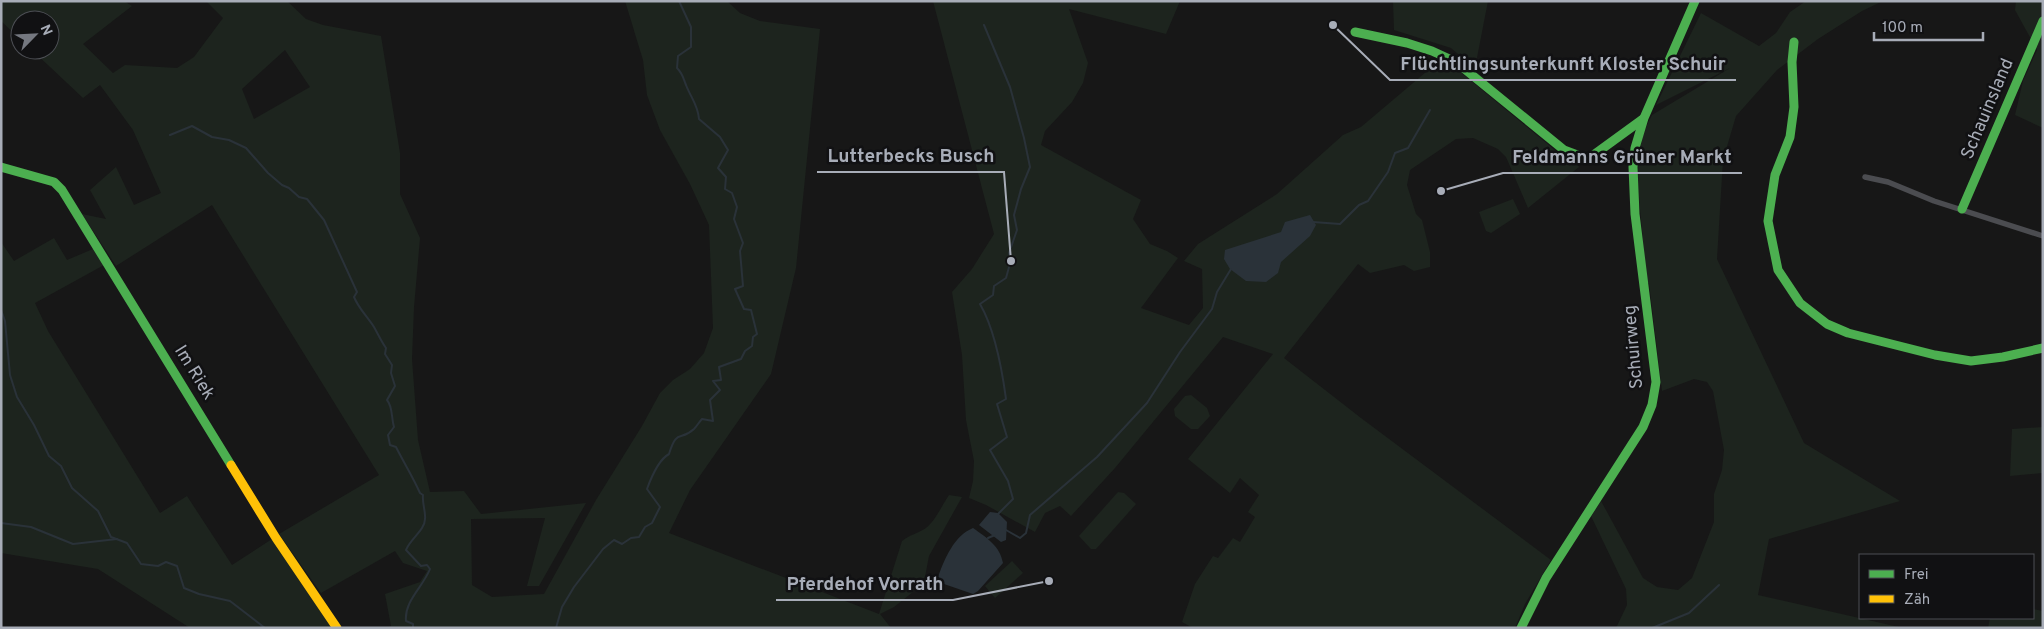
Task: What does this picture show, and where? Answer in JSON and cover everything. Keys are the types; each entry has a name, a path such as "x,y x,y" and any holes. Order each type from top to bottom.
{"street":[{"name":"Schuirweg","path":"1521,628 1546,578 1652,410 1655,397 1654,351 1634,196 1635,148 1644,118 1695,1"},
{"name":"Schauinsland","path":"1962,209 2043,21"},
{"name":"Schuirweg","path":"1355,32 1404,41 1437,51 1456,62 1572,155 1588,159 1594,156 1644,118"},
{"path":"1794,42 1792,62 1794,107 1790,137 1775,175 1768,221 1778,270 1800,303 1827,324 1841,330 1935,355 1971,361 2003,357 2043,348"},
{"name":"Im Riek","path":"1,167 54,182 62,190 276,538 337,628"},
{"path":"1865,176 1888,182 1916,194 2043,236"}],"shaded area":[{"path":"1,1 124,1 132,6 83,44 113,73 125,65 177,68 194,57 223,18 206,1 287,1 306,19 323,25 381,36 400,153 400,194 420,238 412,359 418,440 430,492 464,491 481,514 586,503 539,586 527,586 545,518 471,519 472,585 492,597 544,594 596,500 660,393 673,380 690,369 704,353 713,328 709,225 690,184 660,130 647,95 643,60 625,1 727,1 740,13 760,21 820,29 796,268 771,374 690,490 669,533 879,614 902,541 930,525 949,495 962,497 929,556 925,577 913,592 894,607 880,614 891,628 387,628 391,626 385,594 420,582 427,571 403,563 395,551 321,593 279,534 379,475 212,205 116,266 82,214 106,219 90,190 116,167 134,205 161,193 133,130 100,85 83,98 43,60 60,60 60,10 10,10 10,30 1,21","holes":["285,50 310,87 254,119 242,89"]},
{"path":"933,1 1180,1 1166,34 1069,9 1088,63 1083,83 1072,102 1045,131 1041,145 1141,200 1133,219 1150,244 1178,258 1141,308 1189,325 1203,308 1202,269 1184,261 1198,244 1277,194 1343,135 1361,127 1439,61 1458,70 1562,156 1574,160 1579,167 1528,208 1506,157 1498,149 1473,138 1456,139 1410,170 1407,185 1416,214 1422,220 1430,252 1430,267 1414,271 1404,265 1370,273 1358,264 1284,358 1551,560 1525,604 1515,628 1193,628 1182,622 1195,584 1213,556 1218,558 1233,538 1240,542 1255,517 1248,512 1259,495 1240,478 1230,493 1188,459 1273,354 1223,337 1115,468 1071,516 1060,506 1045,513 1035,532 986,505 969,498 973,481 974,461 966,420 962,355 952,292 972,269 994,234"},
{"path":"1393,1 1488,1 1475,68 1451,48 1394,30"},
{"path":"1806,1 1883,1 1862,11 1818,39 1777,70 1736,116 1723,160 1717,259 1804,443 1900,501 1769,539 1758,595 1903,628 1616,628 1627,605 1626,589 1591,516 1601,501 1643,578 1657,587 1678,590 1692,578 1714,522 1714,494 1722,470 1724,450 1713,391 1707,382 1694,379 1662,391 1649,283 1644,284 1638,177 1641,145 1645,130 1652,115 1730,68 1656,105 1701,13 1759,46 1776,33 1790,12"},
{"path":"2016,1 2043,1 2043,128 2015,115 2023,81 2037,50 2015,10"},
{"path":"1513,199 1520,214 1491,233 1486,231 1479,212"},
{"path":"1310,215 1316,225 1310,236 1281,262 1278,273 1266,282 1246,281 1230,269 1224,259 1225,250 1281,232 1285,222"},
{"path":"54,238 67,260 93,249 104,265 35,303 48,331 160,513 187,496 232,565 272,539 336,628 190,628 98,569 1,553 1,242 14,261"},
{"path":"1191,395 1207,408 1210,416 1198,429 1191,429 1175,416 1174,409 1185,396"},
{"path":"2043,427 2043,473 2010,476 2012,429"},
{"path":"1118,492 1124,493 1136,504 1096,549 1091,549 1079,536"},
{"path":"990,512 998,513 1007,522 1006,540 1001,542 979,525"},
{"path":"973,528 996,547 1003,563 978,591 973,594 944,584 938,577 947,555 955,542"},
{"path":"1012,561 1023,573 995,598 985,586"},
{"path":"2034,609 2043,611 2043,628 1988,628 1990,619 2034,619"}],"waterway":[{"path":"556,628 562,607 574,587 603,549 614,540 622,544 631,538 639,537 645,527 652,523 660,507 647,489 655,470 661,460 669,454 677,438 689,433 702,419 713,421 710,400 720,390 713,381 721,380 719,367 741,359 745,351 752,346 753,337 757,334 751,310 744,309 735,289 743,286 740,251 743,243 734,219 737,207 732,193 725,189 726,177 718,168 728,150 720,137 699,119 696,106 682,74 677,68 678,56 691,47 691,27 679,1"},
{"path":"984,25 1010,87 1030,167 1021,189 1014,215 1017,230 1009,253 1011,260 1006,278 994,286 993,295 980,304 994,338 1006,399 997,404 1007,437 990,450 1008,481 1013,499 998,514"},
{"path":"1313,222 1340,224 1359,205 1368,201 1388,172 1395,153 1408,148 1430,110"},
{"path":"170,135 192,126 212,137 229,140 246,148 268,173 282,185 289,188 299,197 307,199 324,220 357,292 354,297 386,348 385,354 392,365 391,373 395,386 387,400 391,409 394,427 388,435 390,445 396,447 420,493 423,495 424,523 406,550 421,566 427,565 430,569 408,607 406,621 413,624 413,628"},
{"path":"1006,530 1020,538 1026,533 1030,515 1097,457 1147,403 1180,352 1212,309 1217,292 1231,269"},
{"path":"1,310 5,321 10,375 17,397 34,425 49,456 61,466 72,488 98,511 111,537 127,543 141,564 158,566 166,562 177,566 184,588 199,594 230,601 265,628"},
{"path":"1,523 31,527 73,544 117,539"},
{"path":"988,538 995,535"},
{"path":"1652,628 1689,613 1719,585"}],"traffic: fast":[{"path":"1521,628 1546,578 1643,427 1652,405 1656,382 1635,214 1633,167 1635,148 1644,118 1695,1"},
{"path":"1962,209 2043,21"},
{"path":"1355,32 1407,43 1432,51 1456,62 1564,150 1588,159 1643,119"},
{"path":"1794,42 1792,62 1794,107 1790,137 1775,175 1768,221 1778,270 1800,303 1827,324 1848,333 1935,355 1971,361 2003,357 2043,348"},
{"path":"1,167 54,182 62,190 231,465"}],"traffic: slow":[{"path":"231,465 276,538 337,628"}],"place":[{"name":"Flüchtlingsunterkunft Kloster Schuir","path":"1333,25"},
{"name":"Feldmanns Grüner Markt","path":"1441,191"},
{"name":"Lutterbecks Busch","path":"1011,261"},
{"name":"Pferdehof Vorrath","path":"1049,581"}]}
